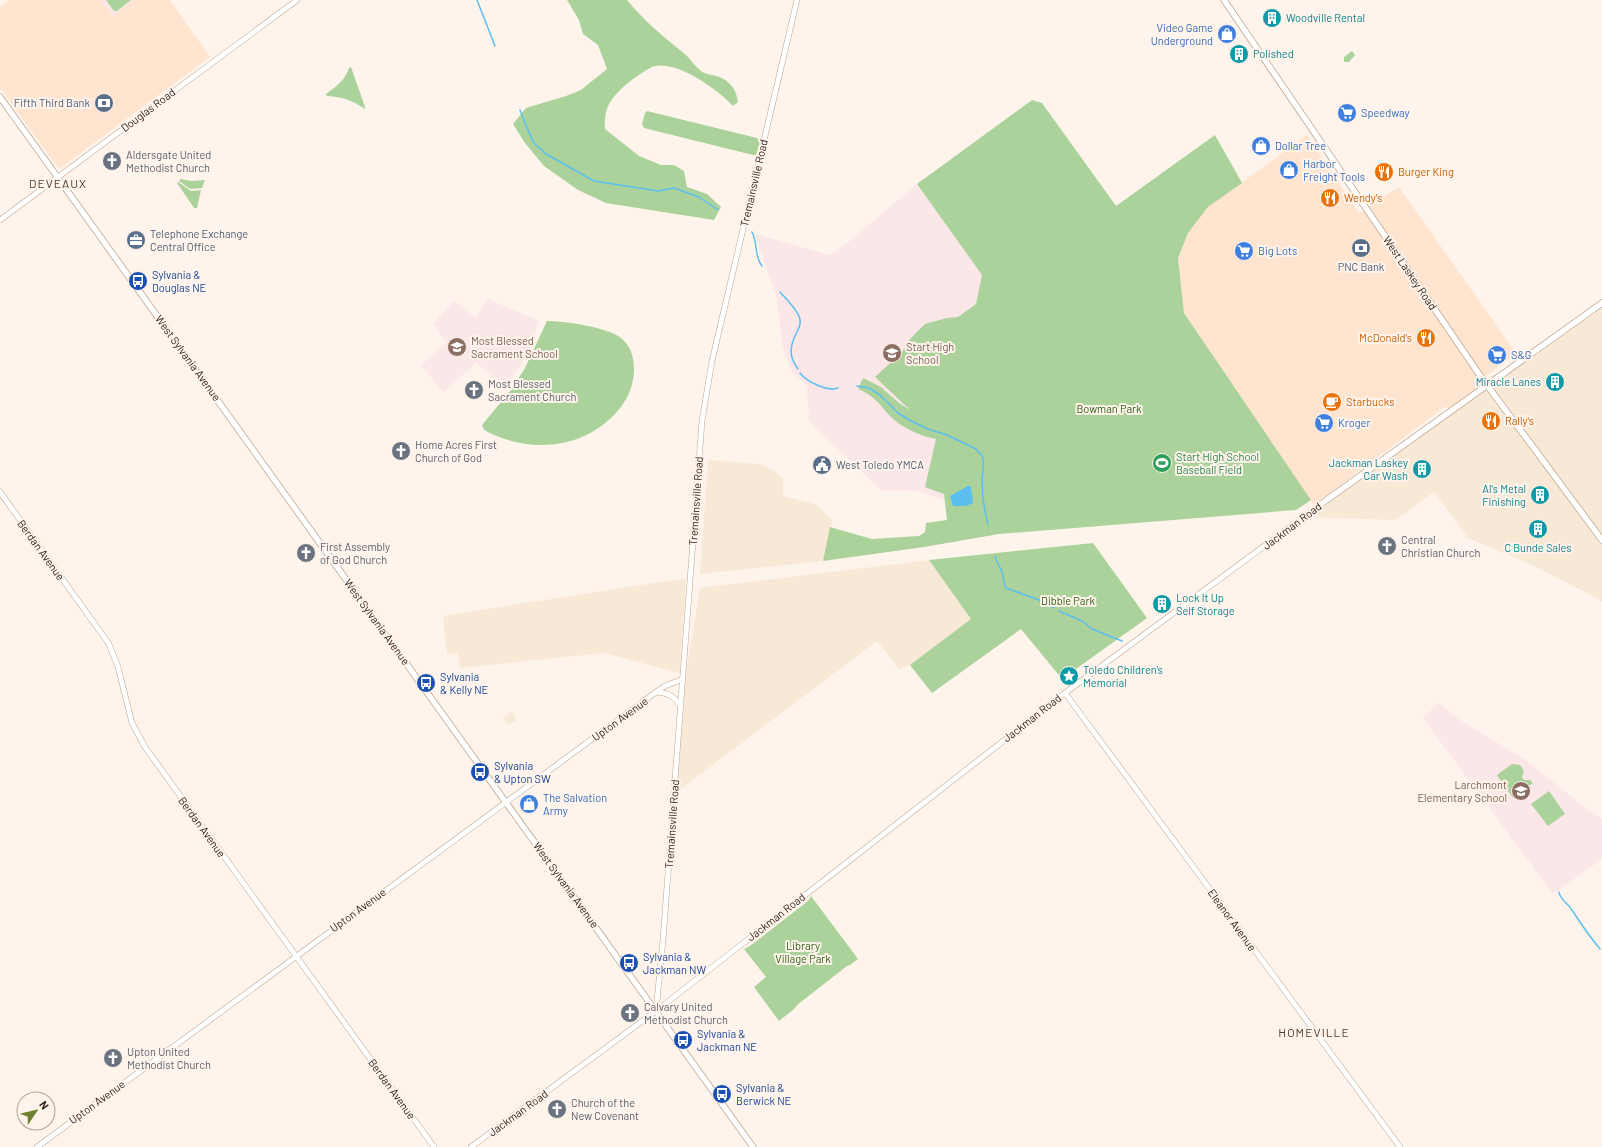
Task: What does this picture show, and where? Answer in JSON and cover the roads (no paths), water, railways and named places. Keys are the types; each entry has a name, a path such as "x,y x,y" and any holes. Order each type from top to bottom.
{"main road":[{"name":"West Laskey Road","path":"1224,0 1486,384 1602,540"},
{"name":"West Sylvania Avenue","path":"0,97 753,1147"},
{"name":"Jackman Road","path":"1328,499 1486,384 1602,303"}],"street":[{"name":"Douglas Road","path":"0,220 297,0"},
{"name":"Tremainsville Road","path":"656,1011 681,707 702,421 711,367 798,0"},
{"name":"Berdan Avenue","path":"0,492 108,644 118,667 132,723 145,747 434,1147"},
{"name":"Jackman Road","path":"471,1147 656,1011 1064,693 1328,499"},
{"name":"Upton Avenue","path":"37,1147 656,692 665,686 683,679"},
{"path":"656,692 670,694 676,699 681,707"},
{"name":"Eleanor Avenue","path":"1064,693 1400,1147"}],"water":[{"path":"968,486 971,486 973,503 966,506 953,506 950,496"}],"waterway":[{"path":"477,0 495,46"},
{"path":"520,110 534,143 546,154 594,181 658,191 674,188 699,197 718,210"},
{"path":"752,232 758,258 762,266"},
{"path":"780,292 795,309 800,320 800,326 793,341 791,350 791,355 798,369"},
{"path":"800,373 817,385 833,389 838,388"},
{"path":"857,386 869,388 880,395 898,413 913,422 947,435 976,449 982,455 984,461 982,491 988,524"},
{"path":"995,556 1002,572 1006,588 1039,600 1054,608"},
{"path":"1059,611 1082,621 1092,629 1122,641"},
{"path":"1559,892 1561,897 1600,949"}],"place":[{"name":"Woodville Rental","path":"1272,18"},
{"name":"Video Game Underground","path":"1227,34"},
{"name":"Polished","path":"1239,54"},
{"name":"Fifth Third Bank","path":"104,103"},
{"name":"Speedway","path":"1347,113"},
{"name":"Dollar Tree","path":"1261,146"},
{"name":"Aldersgate United Methodist Church","path":"112,161"},
{"name":"Harbor Freight Tools","path":"1289,170"},
{"name":"Burger King","path":"1384,172"},
{"name":"Wendy's","path":"1330,198"},
{"name":"Telephone Exchange Central Office","path":"136,240"},
{"name":"PNC Bank","path":"1361,248"},
{"name":"Big Lots","path":"1244,251"},
{"name":"Sylvania & Douglas NE","path":"138,281"},
{"name":"McDonald's","path":"1426,338"},
{"name":"Most Blessed Sacrament School","path":"457,347"},
{"name":"Start High School","path":"892,353"},
{"name":"S&G","path":"1497,355"},
{"name":"Miracle Lanes","path":"1555,382"},
{"name":"Most Blessed Sacrament Church","path":"474,390"},
{"name":"Starbucks","path":"1332,402"},
{"name":"Rally's","path":"1491,421"},
{"name":"Kroger","path":"1324,423"},
{"name":"Home Acres First Church of God","path":"401,451"},
{"name":"Start High School Baseball Field","path":"1162,463"},
{"name":"West Toledo YMCA","path":"822,465"},
{"name":"Jackman Laskey Car Wash","path":"1422,469"},
{"name":"Al's Metal Finishing","path":"1540,495"},
{"name":"C Bunde Sales","path":"1538,529"},
{"name":"Central Christian Church","path":"1387,546"},
{"name":"First Assembly of God Church","path":"306,553"},
{"name":"Lock It Up Self Storage","path":"1162,604"},
{"name":"Toledo Children's Memorial","path":"1069,676"},
{"name":"Sylvania & Kelly NE","path":"426,683"},
{"name":"Sylvania & Upton SW","path":"480,772"},
{"name":"Larchmont Elementary School","path":"1521,791"},
{"name":"The Salvation Army","path":"529,804"},
{"name":"Sylvania & Jackman NW","path":"629,963"},
{"name":"Calvary United Methodist Church","path":"630,1013"},
{"name":"Sylvania & Jackman NE","path":"683,1040"},
{"name":"Upton United Methodist Church","path":"113,1058"},
{"name":"Sylvania & Berwick NE","path":"722,1094"},
{"name":"Church of the New Covenant","path":"557,1109"}],"district":[{"name":"DEVEAUX","path":"58,184"},
{"name":"HOMEVILLE","path":"1314,1033"}],"park label":[{"name":"Bowman Park","path":"1109,409"},
{"name":"Dibble Park","path":"1068,601"},
{"name":"Library Village Park","path":"803,952"}]}
